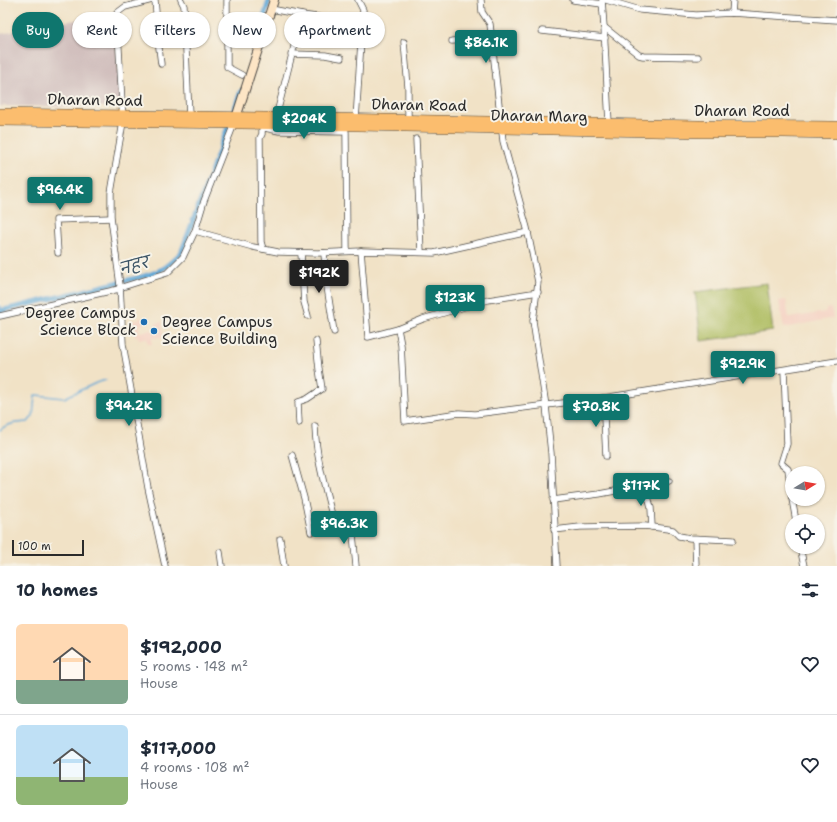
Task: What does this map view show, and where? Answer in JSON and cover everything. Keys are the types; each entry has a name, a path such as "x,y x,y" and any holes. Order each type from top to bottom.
{"main road":[{"name":"Dharan Road","path":"0,113 123,118 189,115 236,120 276,117 356,122 408,119 502,125 609,123 626,127 837,126"},
{"name":"Dharan Marg","path":"0,121 123,118 626,127 837,134"}],"street":[{"path":"124,0 125,7"},
{"path":"161,64 151,0 125,7 117,13 123,118 111,193 111,218 124,344 148,488 165,566"},
{"path":"181,0 184,6 189,115"},
{"path":"227,0 227,67 242,75"},
{"path":"0,316 167,273 183,257 195,231 204,201 236,120 274,0"},
{"path":"358,0 363,12"},
{"path":"481,0 482,12 490,24 503,141 528,232 538,282 538,292 533,321 546,406 551,453 557,566"},
{"path":"573,0 603,1 640,10 696,15 732,13 837,20"},
{"path":"732,13 733,0"},
{"path":"603,1 609,123"},
{"path":"271,9 286,12"},
{"path":"604,27 639,55 698,57"},
{"path":"542,32 605,38"},
{"path":"452,41 492,39"},
{"path":"404,42 408,87 408,119"},
{"path":"276,117 293,48"},
{"path":"356,122 361,48"},
{"path":"291,54 325,55 341,58"},
{"path":"263,249 261,242 260,138 262,130 265,128 279,131 346,132 347,252"},
{"path":"416,139 421,252"},
{"path":"58,253 56,220 111,218"},
{"path":"195,231 253,248 278,252 301,253 361,251 434,253 528,232"},
{"path":"361,251 368,337 488,300 538,292"},
{"path":"301,253 304,302 308,316"},
{"path":"324,253 326,280 334,332"},
{"path":"398,329 401,344 405,421 459,413 475,414 546,406 837,361"},
{"path":"299,423 298,402 307,400 322,389 316,341"},
{"path":"784,370 787,444 781,463 785,466"},
{"path":"603,398 606,456"},
{"path":"315,426 315,438 335,527"},
{"path":"292,455 304,498 311,532"},
{"path":"553,500 599,494 669,481"},
{"path":"645,485 651,508 652,527"},
{"path":"352,523 356,566"},
{"path":"554,530 580,527 652,527 673,530 682,537 695,539 733,540"},
{"path":"280,539 284,566"},
{"path":"695,539 696,566"},
{"path":"220,552 222,566"},
{"path":"801,554 804,566"}],"shaded area":[{"path":"72,21 72,48 116,48 122,107 0,106 0,34 12,32 12,48 64,48 64,22"},
{"path":"786,300 789,318 826,312 826,309 831,308 833,318 784,328 779,301"},
{"name":"Degree Campus Science Building","path":"139,318 143,318 144,324 139,325 139,332 148,330 157,331 156,323 162,322 163,337 152,338 152,344 148,344 147,338 139,339 138,336 135,336 134,327 131,327 130,321 139,320"}],"green space":[{"path":"767,283 773,331 701,341 695,292"}],"waterway":[{"name":"नहर","path":"265,12 269,0"},
{"name":"नहर","path":"232,116 241,91"},
{"name":"नहर","path":"0,311 148,275 159,271 167,265 181,253 229,124"},
{"name":"नहर","path":"0,306 3,311"},
{"path":"0,430 9,425 28,422 33,416 36,395 64,398 106,380"}],"place":[{"name":"Degree Campus Science Block","path":"144,322"},
{"name":"Degree Campus Science Building","path":"154,331"}]}
